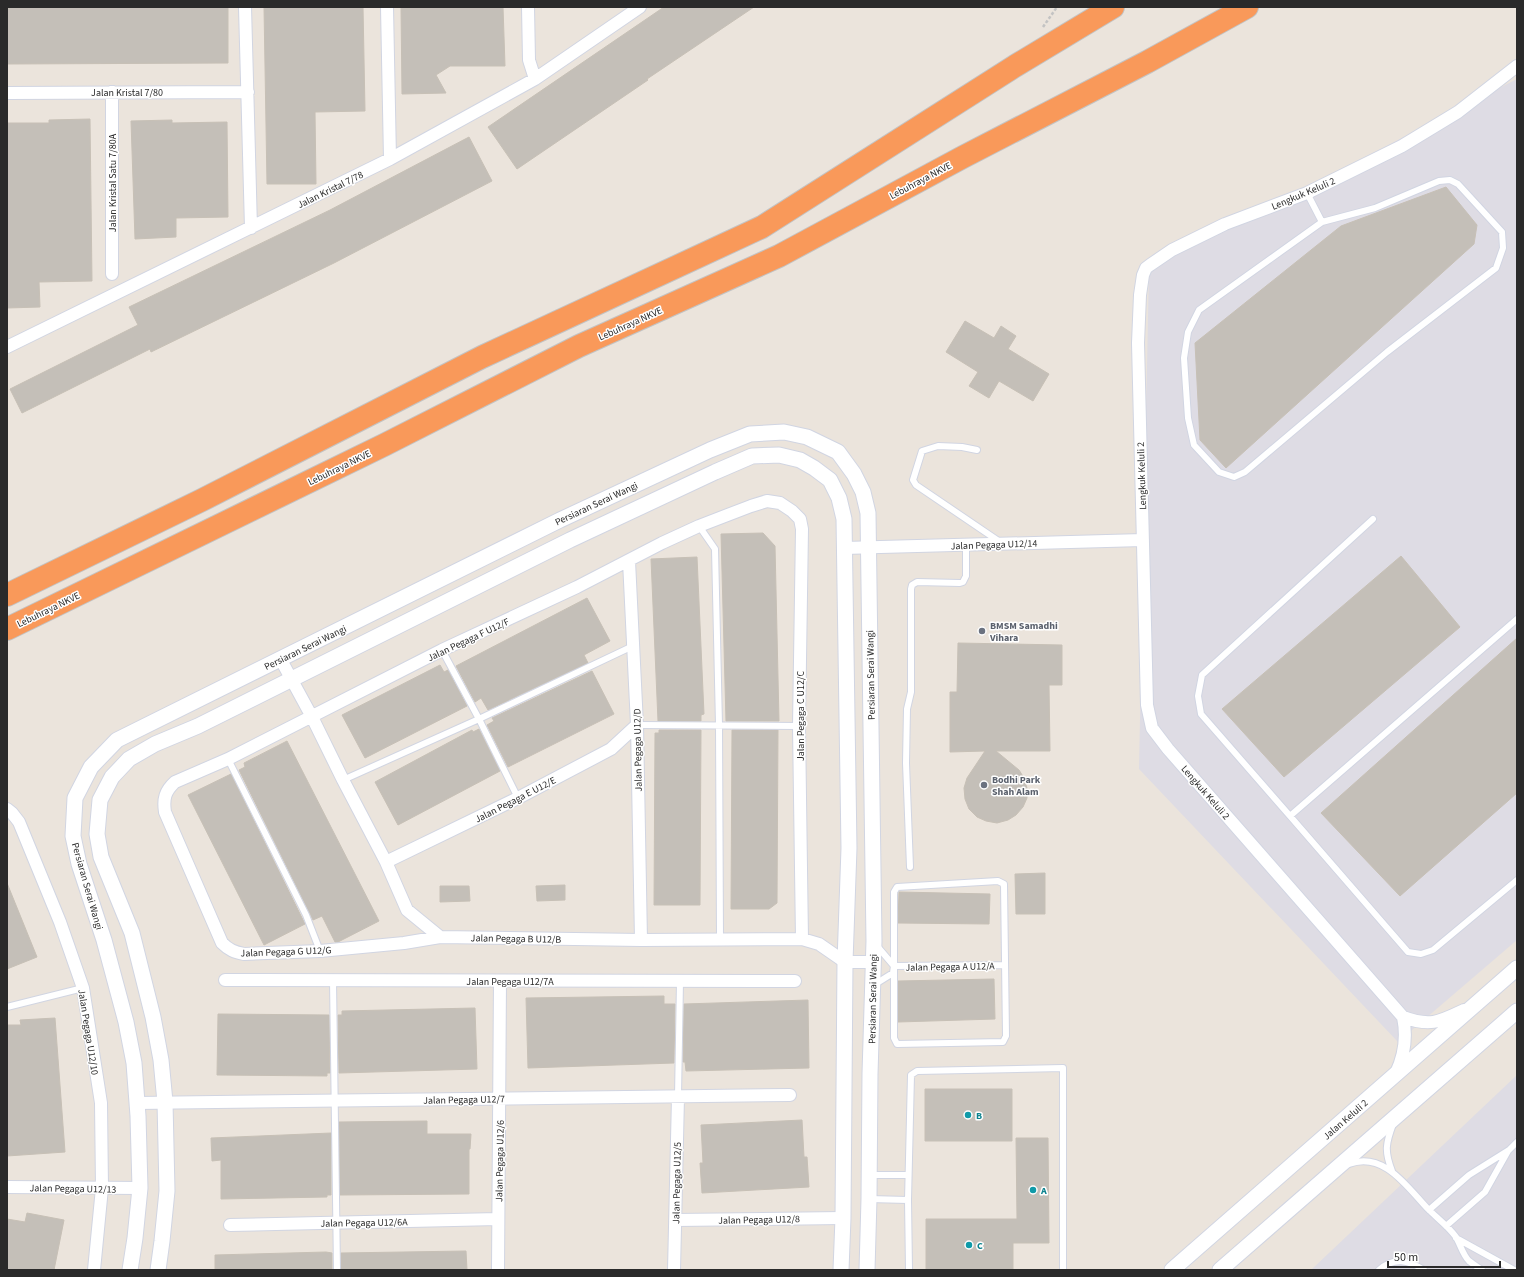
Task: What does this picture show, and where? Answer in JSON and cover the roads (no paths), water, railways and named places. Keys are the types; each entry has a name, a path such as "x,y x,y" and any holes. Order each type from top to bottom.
{"highway":[{"path":"7,595 208,496 482,357 762,227 1015,66 1113,7"},
{"name":"Lebuhraya NKVE","path":"7,629 384,445 579,346 779,256 963,157 1147,62 1247,7"}],"street":[{"path":"245,7 252,228"},
{"path":"387,7 390,159"},
{"path":"528,7 529,60 535,79"},
{"name":"Jalan Kristal 7/78","path":"7,347 390,159 535,79 640,7"},
{"name":"Lengkuk Keluli 2","path":"1403,1016 1168,749 1152,728 1147,705 1138,343 1140,295 1143,275 1146,268 1172,250 1225,224 1307,193 1402,146 1458,112 1517,66"},
{"name":"Jalan Kristal Satu 7/80A","path":"112,92 112,274"},
{"name":"Jalan Kristal 7/80","path":"7,93 248,92"},
{"name":"Persiaran Serai Wangi","path":"130,1270 140,1188 134,1063 126,1022 104,940 79,864 73,836 75,798 91,767 117,740 281,660 560,520 710,450 750,434 784,432 807,437 838,452 854,474 863,492 868,513 874,942 867,1270"},
{"name":"Persiaran Serai Wangi","path":"158,1270 166,1191 165,1102 161,1060 153,1017 132,933 101,858 97,834 100,800 112,777 129,759 155,744 198,726 292,680 570,540 752,456 779,455 800,460 830,480 839,498 844,519 849,848 845,962 843,1218 841,1270"},
{"name":"Jalan Pegaga F U12/F","path":"165,796 169,788 175,782 228,759 442,650 577,587 662,543 750,506 767,502 780,503"},
{"name":"Jalan Pegaga C U12/C","path":"780,503 792,511 800,519 802,529 799,726 802,939"},
{"name":"Jalan Pegaga U12/14","path":"844,548 1143,540"},
{"name":"Jalan Pegaga U12/D","path":"629,561 637,726 641,940"},
{"path":"281,660 312,717 386,862 407,910 440,937"},
{"name":"Jalan Pegaga E U12/E","path":"386,862 518,798 611,749 637,726"},
{"name":"Jalan Pegaga G U12/G","path":"165,796 165,812 222,943 227,949 244,954 320,951 404,943 440,937"},
{"name":"Jalan Pegaga U12/10","path":"7,809 19,822 60,922 83,988 101,1103 102,1188 94,1270"},
{"name":"Jalan Pegaga B U12/B","path":"440,937 641,940 802,939 818,944 845,962"},
{"path":"845,962 873,962"},
{"name":"Jalan Keluli 2","path":"1172,1270 1517,968"},
{"name":"Jalan Pegaga U12/7A","path":"225,980 795,981"},
{"name":"Jalan Pegaga U12/6","path":"498,1270 500,981"},
{"path":"1395,1075 1403,1055 1403,1016 1418,1022 1430,1023 1442,1021 1474,1006"},
{"path":"1220,1270 1517,1011"},
{"name":"Jalan Pegaga U12/7","path":"137,1103 790,1095"},
{"name":"Jalan Pegaga U12/5","path":"674,1270 678,1097"},
{"name":"Jalan Pegaga U12/13","path":"7,1187 140,1188"},
{"name":"Jalan Pegaga U12/8","path":"675,1220 843,1218"},
{"name":"Jalan Pegaga U12/6A","path":"230,1225 498,1219"}],"lane":[{"path":"1450,180 1458,184 1502,232 1503,248 1496,268 1387,352 1245,472 1234,477 1219,472 1194,445 1188,418 1184,358 1188,332 1199,310 1322,222 1375,208 1439,181 1450,180"},
{"path":"1307,193 1322,222"},
{"path":"977,450 962,447 938,446 922,451 913,480 916,485 1003,544"},
{"path":"1373,520 1202,675 1198,696 1201,714 1408,952 1421,954 1433,950 1517,880"},
{"path":"700,526 715,550 719,725 720,940"},
{"path":"910,867 906,763 907,709 911,692 911,589 917,582 963,582 966,576 966,545"},
{"path":"1290,816 1517,619"},
{"path":"343,780 479,719 633,646"},
{"path":"442,650 479,719 518,798"},
{"path":"637,726 799,726"},
{"path":"228,759 306,915 320,951"},
{"path":"998,881 1004,884 1006,1036 1003,1042 908,1045 897,1044 894,1038 894,966 894,892 897,887 998,881"},
{"path":"872,990 877,983 893,973 894,966 874,942"},
{"name":"Jalan Pegaga A U12/A","path":"894,966 1006,965"},
{"path":"333,980 337,1270"},
{"path":"678,1097 680,981"},
{"path":"7,1007 83,988"},
{"path":"909,1270 908,1175 910,1078 913,1073 917,1071 1063,1068 1063,1270"},
{"path":"1395,1118 1388,1137 1386,1148 1387,1159 1392,1171 1446,1226 1456,1238 1468,1260 1482,1270"},
{"path":"1429,1210 1469,1175 1509,1150 1517,1142"},
{"path":"1446,1226 1485,1192 1509,1150"},
{"path":"1335,1170 1357,1161 1370,1162 1392,1171"},
{"path":"870,1175 908,1175"},
{"path":"869,1200 908,1200"},
{"path":"1456,1238 1514,1270"},
{"path":"1379,1270 1383,1266 1400,1260 1414,1263 1424,1270"}],"place":[{"name":"BMSM Samadhi Vihara","path":"982,631"},
{"name":"Bodhi Park Shah Alam","path":"984,785"},
{"name":"B","path":"968,1115"},
{"name":"A","path":"1033,1190"},
{"name":"C","path":"969,1245"}]}
